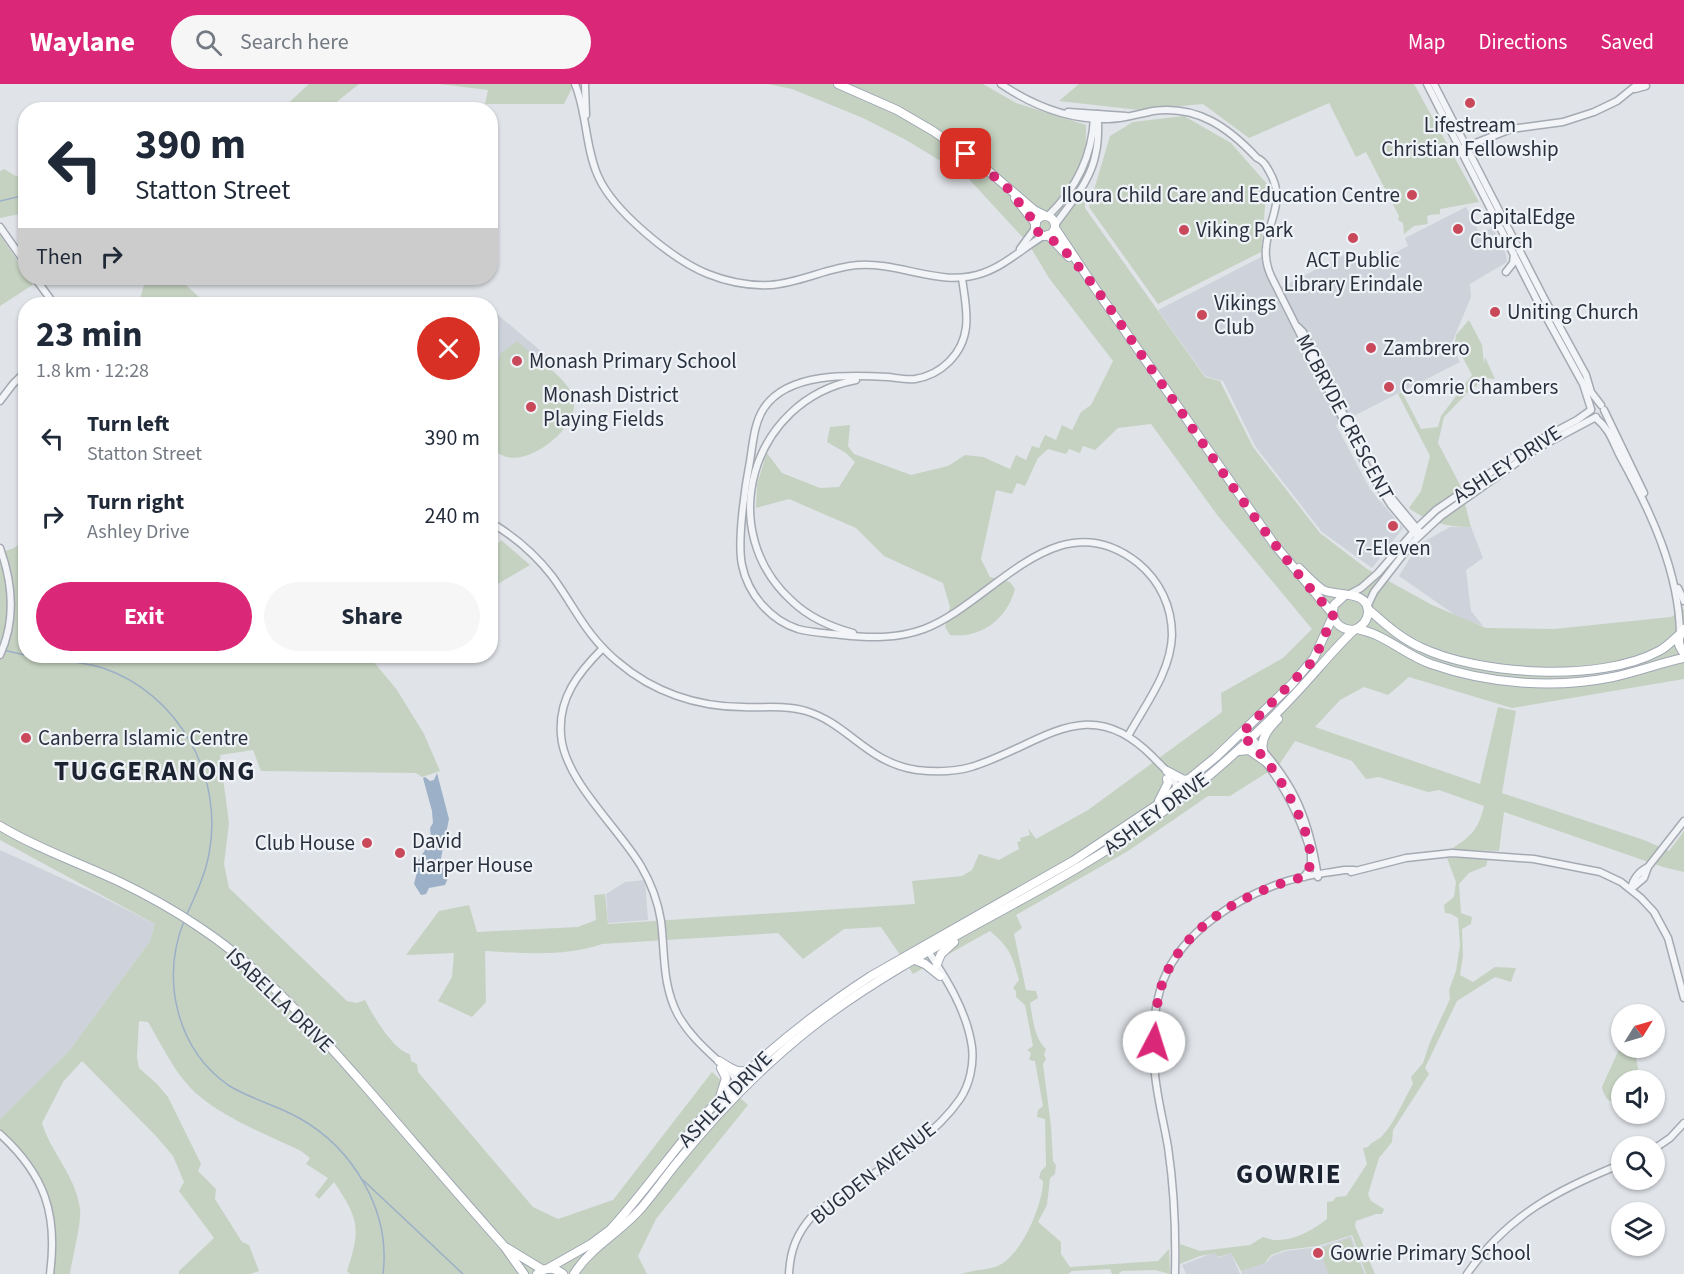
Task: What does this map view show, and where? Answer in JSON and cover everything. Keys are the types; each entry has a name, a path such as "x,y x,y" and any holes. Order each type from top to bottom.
{"main road":[{"path":"838,84 897,110 933,131 966,154 1034,210 1053,220 1095,288 1274,544 1338,625 1343,628 1375,633 1398,649 1431,664 1467,674 1522,682 1569,682 1611,677 1684,658"},
{"path":"1005,185 1036,225 1038,232 1059,245 1095,288"},
{"path":"1036,225 1038,219 1047,216"},
{"path":"1046,235 1055,226"},
{"path":"1262,526 1318,586 1331,593 1357,596 1367,608 1395,632 1420,648 1468,663 1518,671 1567,671 1615,665 1657,652 1682,633"},
{"path":"1332,615 1336,601 1346,595"},
{"path":"1356,629 1365,621 1367,608"},
{"name":"ASHLEY DRIVE","path":"542,1271 591,1244 610,1230 718,1101 755,1065 836,999 987,915 1095,848 1191,778 1265,712 1311,663 1332,615"},
{"name":"ASHLEY DRIVE","path":"997,909 1085,863 1132,834 1216,770 1281,712 1356,629"},
{"path":"1682,633 1679,646 1684,653"},
{"path":"1263,750 1264,739 1273,720"},
{"path":"1237,751 1252,751 1269,764"},
{"path":"1157,805 1168,783 1167,775 1184,780 1191,778"},
{"name":"ISABELLA DRIVE","path":"0,826 45,850 137,890 200,927 249,965 299,1014 504,1246 524,1274"},
{"name":"ASHLEY DRIVE","path":"574,1274 587,1257 642,1208 675,1165 726,1106 811,1028 861,993 915,960 925,950 979,924 987,915"},
{"path":"937,964 947,948 979,924"},
{"path":"915,960 922,962 940,976"},
{"path":"718,1063 738,1072 744,1072 755,1065"},
{"path":"718,1063 726,1078 718,1101"},
{"name":"ISABELLA DRIVE","path":"504,1246 542,1271 556,1270 563,1274"}],"street":[{"path":"575,84 597,175 620,209 683,260 710,275 748,284 769,285 796,281 848,266 871,264 901,268 934,277 962,278 988,271 1046,235"},
{"path":"585,84 586,131"},
{"name":"MCBRYDE CRESCENT","path":"1000,84 1034,103 1083,118 1127,116"},
{"path":"1427,84 1465,151"},
{"path":"1434,84 1499,218 1586,375 1591,392 1603,408 1633,469 1684,601"},
{"path":"1632,90 1638,84"},
{"path":"1465,151 1493,135 1516,128 1578,118 1609,105 1632,90 1647,84"},
{"name":"MCBRYDE CRESCENT","path":"1061,112 1110,119 1168,110 1199,114 1227,129 1257,158 1261,159 1276,185 1278,200 1267,243 1266,258 1271,276 1295,324 1302,332 1370,470 1418,533"},
{"path":"1096,117 1098,135"},
{"path":"1047,216 1064,200 1079,177 1092,140 1096,117"},
{"path":"1083,118 1089,124 1092,140"},
{"path":"1055,226 1086,181 1095,158 1102,124 1110,119"},
{"path":"1499,218 1514,254 1582,384 1592,415 1608,429 1649,510 1676,590 1682,633"},
{"path":"1012,258 1030,238 1036,225"},
{"path":"0,227 18,253"},
{"path":"1506,272 1513,263 1514,254"},
{"path":"962,278 966,326 961,343 952,359 936,372 908,379 868,377 808,380 795,383 770,400 762,412 753,443 746,483 740,553 745,578 757,599 778,619 799,629 879,638 908,634 939,623 1027,560 1052,548 1082,543 1113,548 1137,562 1154,579 1165,598 1172,623 1172,639 1167,664 1128,736"},
{"path":"865,636 820,621 793,603 780,590 768,573 758,551 751,521 750,496 756,467 764,446 783,421 807,400 838,385 868,377"},
{"path":"0,401 18,379"},
{"path":"1591,409 1595,404 1603,408"},
{"path":"1596,418 1602,416 1603,408"},
{"name":"ASHLEY DRIVE","path":"1346,595 1361,588 1378,573 1401,547 1439,512 1534,442 1580,418 1591,409"},
{"name":"ASHLEY DRIVE","path":"1439,512 1536,448 1596,418"},
{"path":"753,443 764,446"},
{"path":"1401,547 1406,533 1405,518 1417,522 1439,512"},
{"path":"498,527 515,538 540,562 562,590 583,625 603,648 634,674 670,693 716,706 784,707 806,711 830,721 862,747 882,759 916,770 946,771 969,767 1057,730 1077,725 1102,726 1128,736 1143,746 1177,789 1177,794 1132,834"},
{"name":"ASHLEY DRIVE","path":"1367,608 1374,592 1418,533"},
{"path":"0,548 8,571 11,591 11,614 7,637 0,655"},
{"path":"1386,563 1395,566"},
{"path":"818,632 820,621"},
{"path":"603,648 579,672 569,689 560,722 562,747 574,775 630,849 648,879 661,921 667,985 677,1013 692,1035 737,1082 742,1083 791,1040 811,1028"},
{"path":"1243,733 1269,764 1295,809 1320,867 1330,873"},
{"path":"1250,740 1263,750 1281,772 1296,798 1308,825 1317,877"},
{"path":"1177,789 1187,789 1209,772 1216,770"},
{"path":"1631,889 1641,870 1648,867 1684,821"},
{"path":"1304,877 1311,867 1313,853"},
{"path":"1175,1274 1171,1181 1154,1062 1154,1027 1160,993 1173,961 1200,930 1234,905 1280,884 1304,877 1317,877 1417,856 1445,853 1474,854 1569,864 1600,872 1621,882 1654,912 1668,938 1684,998"},
{"path":"1280,884 1349,873 1354,870"},
{"path":"1621,882 1636,882"},
{"path":"1636,882 1641,898"},
{"path":"925,950 953,994"},
{"name":"BUGDEN AVENUE","path":"789,1274 794,1244 799,1233 813,1215 914,1144 951,1111 962,1096 971,1071 972,1048 966,1021 937,964 925,950"},
{"path":"675,1165 682,1151 732,1094 737,1082"},
{"path":"1665,1141 1684,1122"},
{"path":"0,1134 32,1168 46,1196 54,1234 51,1274"},
{"path":"1467,1274 1504,1231 1527,1211 1569,1185 1611,1168"}],"shaded area":[{"path":"1466,207 1479,232 1493,228 1506,254 1507,262 1470,284 1471,297 1451,345 1460,362 1336,425 1370,489 1403,528 1372,568 1322,532 1255,446 1223,381 1205,376 1158,310 1263,256 1280,288 1352,251 1362,270 1408,246 1405,238"},
{"name":"Monash Primary School","path":"498,315 547,356 505,407 500,403 498,405"},
{"path":"1450,527 1471,527 1483,558 1466,570 1471,611 1483,626 1458,617 1399,576 1418,545"},
{"path":"0,850 155,924 150,941 69,1051 0,1119"},
{"path":"645,880 648,920 608,923 606,894 625,882"},
{"name":"Gowrie Primary School","path":"1351,1236 1365,1274 1242,1274 1241,1271 1267,1262 1272,1256 1286,1251 1319,1247"},
{"path":"1215,1252 1218,1258 1231,1253 1240,1274 1186,1274 1182,1265"}],"green space":[{"path":"309,84 359,84 337,102 290,102"},
{"path":"440,84 577,84 573,86 564,104 485,102 488,90"},
{"path":"768,84 983,84 1016,103 1086,125 1085,208 1205,377 1220,381 1253,447 1320,533 1367,569 1432,605 1486,628 1554,629 1671,617 1684,609 1684,679 1512,708 1409,677 1388,695 1364,687 1340,700 1315,727 1480,784 1498,707 1516,711 1502,793 1644,840 1669,851 1684,831 1684,872 1663,867 1504,812 1499,851 1450,850 1473,832 1484,806 1439,790 1428,792 1379,777 1366,779 1352,761 1295,741 1279,765 1230,796 1208,796 1128,851 1016,915 1022,928 1014,934 1026,990 1036,991 1038,998 1030,1003 1036,1034 1046,1049 1044,1055 1046,1059 1043,1064 1053,1161 1056,1165 1055,1174 1050,1178 1047,1205 1038,1222 1061,1242 1061,1254 1070,1267 1158,1261 1169,1249 1170,1274 1155,1270 1122,1271 1112,1274 1110,1269 1072,1271 1068,1274 961,1274 998,1266 1015,1252 1035,1216 1042,1191 1043,1181 1039,1178 1046,1166 1045,1119 1037,1117 1038,1110 1043,1106 1035,1061 1029,1060 1031,1053 1027,1050 1033,1046 1025,1005 1016,997 1016,991 1013,988 1019,980 1012,958 1002,942 990,931 913,974 881,927 844,929 803,959 778,933 602,944 559,952 485,951 486,1002 472,1017 438,1001 452,977 454,953 406,955 439,911 469,905 477,932 578,927 596,920 594,895 605,894 608,924 915,904 912,881 962,876 972,870 979,854 999,860 1019,849 1017,842 1021,841 1020,838 1030,835 1028,828 1036,839 1088,810 1222,712 1221,693 1283,658 1312,629 1218,516 1151,424 1118,428 1095,450 1083,446 1080,453 1069,449 1066,454 1048,449 1038,458 1025,486 1017,483 1012,494 996,490 981,559 990,577 1010,582 1015,589 1011,600 999,618 991,625 972,634 950,635 945,627 950,607 943,583 884,556 856,528 789,499 756,508 757,484 767,453 782,473 820,488 839,487 855,462 846,453 827,442 830,427 850,425 848,446 854,454 911,475 948,466 965,455 983,457 1010,469 1016,455 1026,460 1032,446 1039,448 1045,435 1056,440 1062,425 1072,430 1081,412 1091,405 1113,361 1049,278 1028,243 967,177 906,140 863,118 792,89"},
{"path":"1079,84 1414,84 1479,202 1440,209 1440,214 1427,217 1428,224 1414,226 1404,234 1403,223 1398,220 1399,216 1366,152 1356,157 1329,103 1249,138 1203,104 1139,110 1059,101"},
{"name":"Viking Park","path":"1184,116 1231,143 1267,184 1261,252 1158,304 1089,207 1110,136 1133,122"},
{"path":"4,169 18,176 18,214 0,218 0,171"},
{"path":"0,235 18,262 18,285 32,285 0,306"},
{"path":"144,285 186,285 199,297 141,297"},
{"path":"1469,320 1482,345 1484,364 1485,357 1495,379 1477,377 1477,386 1473,387 1444,417 1438,443 1460,485 1471,527 1439,523 1409,508 1421,491 1430,456 1398,394 1402,392 1421,429 1438,427 1441,416 1472,375 1455,343 1456,335"},
{"path":"517,341 564,382 573,396 574,407 571,418 554,440 518,458 498,452 500,354"},
{"path":"501,540 530,565 498,584 498,544"},
{"path":"18,545 18,663 375,663 397,690 424,734 440,771 422,777 416,773 261,771 253,750 220,755 229,823 224,864 229,888 347,1001 357,1003 365,1000 391,1040 397,1047 410,1054 411,1061 417,1064 418,1072 533,1207 558,1219 613,1200 712,1072 748,1105 656,1219 638,1256 647,1274 350,1274 347,1271 356,1234 355,1225 349,1206 334,1182 319,1199 315,1195 328,1178 306,1164 310,1158 301,1151 235,1119 198,1095 176,1070 148,1022 139,1021 137,1057 139,1068 168,1097 201,1164 198,1171 216,1189 215,1199 242,1242 249,1245 259,1271 250,1274 179,1274 179,1271 214,1238 179,1191 184,1182 173,1156 82,1061 63,1082 42,1123 74,1186 80,1209 70,1274 48,1274 52,1222 34,1172 0,1136 0,1119 69,1051 150,941 155,924 0,840 0,553"},
{"path":"1447,858 1488,858 1486,866 1469,873 1459,884 1461,913 1472,917 1471,924 1462,929 1463,956 1460,975 1473,982 1495,967 1516,968 1511,982 1495,977 1457,1001 1425,1068 1429,1074 1393,1130 1392,1142 1379,1158 1368,1194 1371,1201 1384,1209 1382,1214 1356,1221 1355,1226 1375,1274 1366,1274 1352,1235 1318,1246 1285,1250 1271,1255 1265,1263 1241,1271 1231,1253 1218,1257 1215,1253 1200,1256 1180,1264 1180,1244 1200,1251 1250,1245 1263,1237 1280,1240 1296,1237 1327,1219 1327,1202 1333,1201 1336,1197 1346,1196 1367,1164 1363,1148 1381,1137 1395,1117 1413,1084 1411,1077 1423,1063 1450,999 1449,990 1456,971 1460,945 1458,918 1445,913 1444,905 1454,897 1456,882"},
{"path":"1615,1058 1636,1058 1638,1070 1611,1070 1611,1101 1604,1094 1602,1087"},
{"path":"1350,1238 1364,1274 1329,1274 1319,1249"}],"water":[{"path":"437,773 449,819 440,863 448,878 445,885 429,888 426,894 421,895 414,884 418,868 417,862 429,844 430,828 433,823 423,778 434,780"}],"waterway":[{"path":"0,201 18,197"},
{"path":"3,650 18,653"},
{"path":"81,663 103,668 130,680 154,697 174,718 190,742 202,768 209,796 212,825 207,862 187,914"},
{"path":"184,921 177,943 174,989 185,1032 196,1052 210,1070 228,1085 299,1118 336,1146 364,1184 374,1205 381,1227 384,1250 383,1274"},
{"path":"363,1180 463,1274"}],"place":[{"name":"Lifestream Christian Fellowship","path":"1470,103"},
{"name":"Iloura Child Care and Education Centre","path":"1412,195"},
{"name":"CapitalEdge Church","path":"1458,229"},
{"name":"Viking Park","path":"1184,230"},
{"name":"ACT Public Library Erindale","path":"1353,238"},
{"name":"Uniting Church","path":"1495,312"},
{"name":"Vikings Club","path":"1202,315"},
{"name":"Zambrero","path":"1371,348"},
{"name":"Monash Primary School","path":"517,361"},
{"name":"Comrie Chambers","path":"1389,387"},
{"name":"Monash District Playing Fields","path":"531,407"},
{"name":"7-Eleven","path":"1393,526"},
{"name":"Canberra Islamic Centre","path":"26,738"},
{"name":"Club House","path":"367,843"},
{"name":"David Harper House","path":"400,853"},
{"name":"Gowrie Primary School","path":"1318,1253"}],"district":[{"name":"TUGGERANONG","path":"155,771"},
{"name":"GOWRIE","path":"1289,1174"}],"route":[{"path":"966,154 1005,185 1036,224 1038,232 1048,235 1059,245 1095,288 1274,544 1333,616 1311,663 1241,734 1264,758 1290,798 1311,853 1309,872 1304,877 1254,894 1234,905 1200,930 1188,943 1173,961 1163,982 1156,1012 1154,1042"}]}
